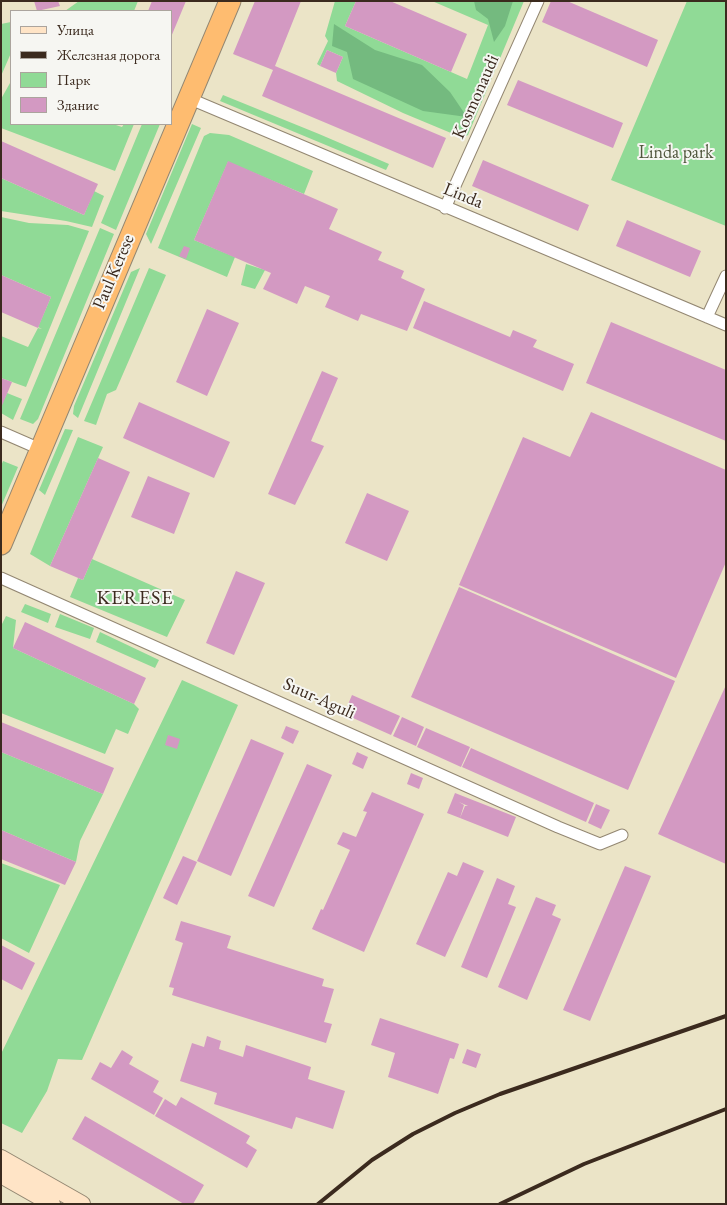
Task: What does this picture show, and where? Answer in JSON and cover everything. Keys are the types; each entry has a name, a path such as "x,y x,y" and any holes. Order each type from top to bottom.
{"highway":[{"name":"Paul Kerese","path":"1,544 230,1"}],"main road":[{"path":"4,1168 52,1204"},
{"path":"4,1168 82,1204"}],"street":[{"name":"Kosmonaudi","path":"445,208 538,1"},
{"name":"Linda","path":"188,98 726,325"},
{"path":"707,317 726,276"},
{"path":"1,432 40,449"},
{"name":"Suur-Aguli","path":"1,578 558,827 600,844 622,835"}],"green space":[{"path":"79,1 138,1 134,10 66,10"},
{"path":"335,1 356,1 345,26 467,79 488,25 432,1 524,1 468,135 463,138 403,113 337,81 336,73 343,57 327,50 320,66 317,64 328,41 325,36"},
{"path":"474,1 513,1 505,26 494,42 488,19 476,10"},
{"name":"Linda park","path":"687,1 726,1 726,226 611,180"},
{"path":"10,22 10,55 1,76 1,24"},
{"path":"334,24 375,50 422,65 450,92 467,117 423,111 353,79 347,52 332,46"},
{"path":"10,83 10,125 116,125 122,127 123,125 134,125 115,171 1,128 1,99"},
{"path":"223,95 389,164 386,170 220,101"},
{"path":"192,124 201,128 151,244 146,234"},
{"path":"142,125 160,125 116,230 101,223"},
{"path":"210,133 229,135 313,171 304,194 228,162 194,240 235,257 227,277 158,248 204,136"},
{"path":"1,178 84,215 94,191 104,196 92,227 1,211"},
{"path":"1,217 29,223 68,225 89,231 26,387 1,378 1,336 28,347 38,328 42,329 38,327 51,297 1,275"},
{"path":"100,228 114,234 38,419 33,424 20,419"},
{"path":"246,264 265,270 255,289 241,285"},
{"path":"140,268 78,418 73,414 74,406 131,272"},
{"path":"149,268 166,275 116,390 107,394 96,425 84,421"},
{"path":"7,393 22,399 13,420 1,413 1,406"},
{"path":"65,429 73,430 45,495 39,490"},
{"path":"78,437 103,447 50,566 30,554"},
{"path":"3,461 18,467 1,507 1,466"},
{"path":"92,559 185,600 167,637 70,597 78,578 83,580"},
{"path":"25,604 51,614 48,623 21,612"},
{"path":"60,614 94,628 90,639 55,627"},
{"path":"6,616 16,620 13,648 134,704 139,709 128,734 116,729 105,754 1,713 1,626"},
{"path":"100,632 159,660 155,668 96,642"},
{"path":"182,680 238,705 82,1060 58,1059 47,1091 22,1133 1,1123 1,1054"},
{"path":"1,752 103,794 80,841 76,862 1,830"},
{"path":"1,863 60,885 29,953 1,938"}],"building":[{"path":"34,1 58,1 60,6 42,10 37,10"},
{"path":"152,1 186,1 172,35 172,10 148,10"},
{"path":"255,1 301,1 275,66 446,138 433,168 262,96 273,70 233,54"},
{"path":"356,1 390,1 467,34 451,72 345,26"},
{"path":"551,1 567,1 658,40 647,67 542,22"},
{"path":"327,50 343,57 336,73 320,66"},
{"path":"518,80 623,123 613,148 507,105"},
{"path":"1,141 98,184 84,215 1,178"},
{"path":"483,160 589,205 578,231 472,186"},
{"path":"228,161 338,209 329,229 382,252 378,260 404,271 401,278 425,289 407,331 361,314 358,321 325,307 330,296 305,286 297,304 263,289 271,273 194,240"},
{"path":"627,220 701,251 690,277 616,246"},
{"path":"184,246 190,248 186,259 179,256"},
{"path":"1,275 51,297 38,328 1,312"},
{"path":"424,301 510,337 513,330 537,340 533,347 574,364 563,391 413,328"},
{"path":"207,309 239,323 207,396 176,382"},
{"path":"611,322 726,370 726,441 586,383"},
{"path":"322,371 338,378 311,441 324,446 295,505 268,494"},
{"path":"1,378 12,382 1,408"},
{"path":"139,402 230,442 214,478 123,438"},
{"path":"591,412 726,470 726,562 676,678 459,585 523,437 570,457"},
{"path":"98,458 130,472 83,580 50,566"},
{"path":"148,476 190,493 174,534 131,517"},
{"path":"367,493 409,511 387,561 345,543"},
{"path":"236,571 265,583 234,655 206,643"},
{"path":"459,587 675,681 628,790 411,697"},
{"path":"25,622 146,678 134,704 13,648"},
{"path":"726,685 726,864 658,834"},
{"path":"352,695 400,716 391,735 344,714"},
{"path":"402,717 424,727 416,746 393,736"},
{"path":"1,722 114,768 103,794 1,752"},
{"path":"286,726 299,731 293,744 281,738"},
{"path":"426,728 470,747 461,767 417,747"},
{"path":"168,735 180,739 177,749 165,745"},
{"path":"251,739 284,753 231,876 197,861"},
{"path":"471,748 594,803 586,822 462,767"},
{"path":"357,752 368,757 363,769 352,764"},
{"path":"307,764 332,775 274,907 248,896"},
{"path":"411,773 423,778 419,789 407,784"},
{"path":"372,792 424,814 364,952 312,929 321,909 323,910 350,850 337,844 343,832 356,837 367,812 363,811"},
{"path":"455,793 516,817 508,837 447,813"},
{"path":"596,804 610,810 601,829 588,823"},
{"path":"1,830 76,862 65,885 1,859"},
{"path":"183,856 197,862 177,905 163,898"},
{"path":"463,862 484,871 445,957 416,944 448,872 457,876"},
{"path":"625,866 651,876 590,1021 563,1010"},
{"path":"497,878 515,886 508,904 516,907 487,978 461,967"},
{"path":"536,897 556,905 552,915 561,919 527,1000 498,987"},
{"path":"181,921 231,936 227,948 324,979 322,986 334,989 324,1022 332,1024 326,1043 172,995 174,988 169,987 183,943 175,940"},
{"path":"1,945 35,963 22,990 1,979"},
{"path":"380,1018 459,1044 454,1059 450,1058 438,1094 388,1077 395,1053 371,1045"},
{"path":"207,1036 221,1041 219,1049 243,1057 246,1045 311,1067 308,1079 345,1091 333,1129 296,1117 292,1129 214,1104 217,1093 180,1081 192,1043 204,1047"},
{"path":"467,1049 481,1054 476,1068 462,1063"},
{"path":"122,1050 133,1057 129,1064 159,1081 153,1092 163,1098 154,1115 91,1079 100,1062 111,1068"},
{"path":"181,1097 250,1136 246,1143 257,1150 247,1168 155,1116 165,1099 176,1106"},
{"path":"85,1116 204,1185 193,1204 184,1204 72,1139"}],"railway":[{"path":"318,1204 372,1160 413,1134 455,1113 500,1094 726,1016"},
{"path":"500,1204 584,1164 726,1109"}],"district":[{"name":"KERESE","path":"135,599"}]}
